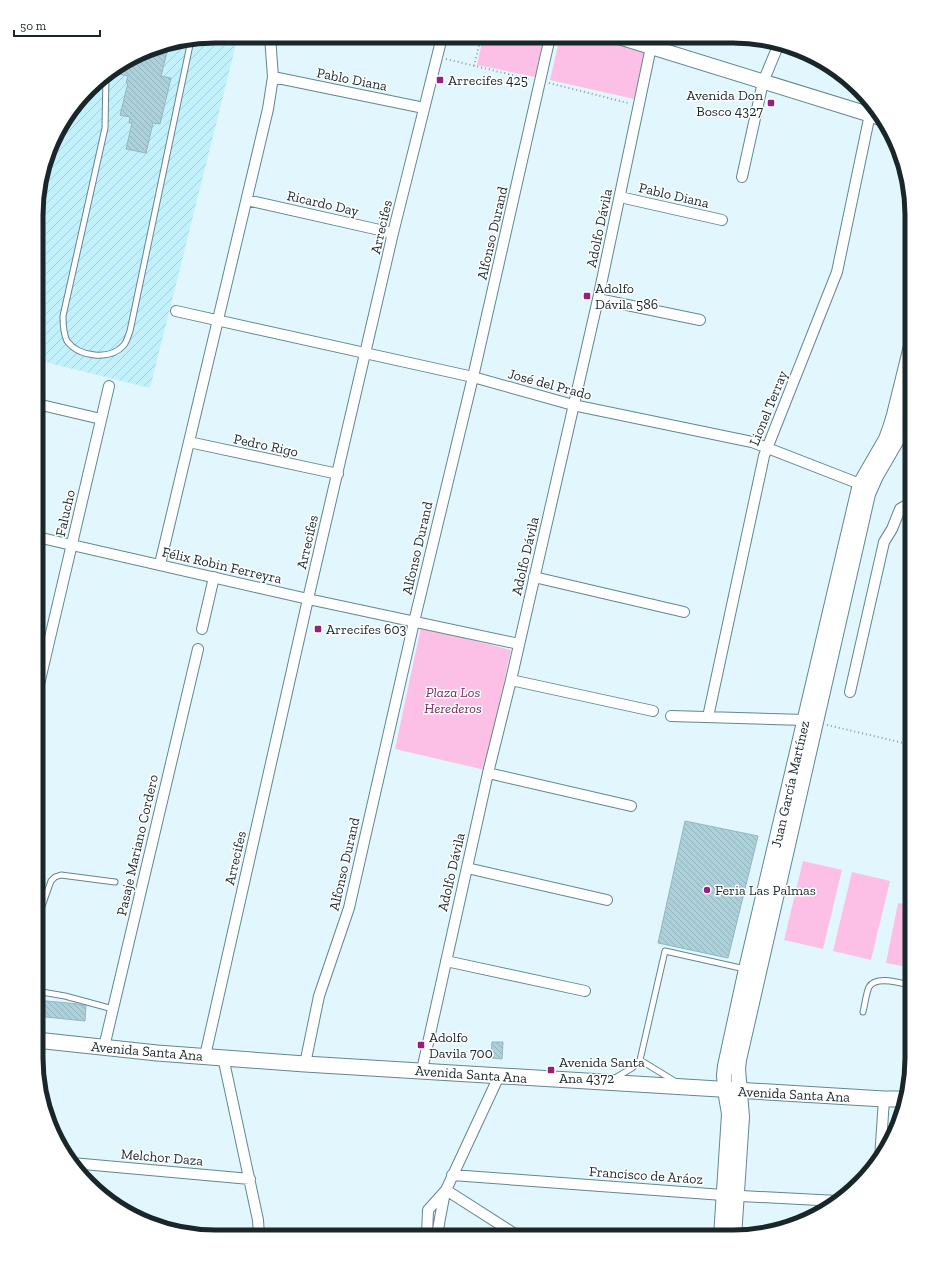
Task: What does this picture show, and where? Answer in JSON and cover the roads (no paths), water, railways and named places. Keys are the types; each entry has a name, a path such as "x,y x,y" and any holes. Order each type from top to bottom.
{"main road":[{"path":"641,43 872,115"},
{"name":"Juan García Martínez","path":"722,1230 730,1195 742,1117 738,1069 739,1060 810,721 865,485 890,428 905,369"},
{"name":"Juan García Martínez","path":"865,485 898,438 905,414"},
{"name":"Juan García Martínez","path":"733,1230 730,1195 729,1114 725,1090 725,1066 746,969 810,721"},
{"name":"Avenida Santa Ana","path":"43,1041 156,1053 305,1064 422,1070 687,1088 900,1099"}],"street":[{"path":"160,564 268,109 273,77 271,43"},
{"name":"Arrecifes","path":"205,1056 308,599 440,43"},
{"name":"Alfonso Durand","path":"305,1064 320,996 349,908 414,622 473,377 549,43"},
{"name":"Adolfo Dávila","path":"422,1070 466,868 511,680 598,299 651,47"},
{"path":"742,178 764,82 777,49"},
{"name":"Pablo Diana","path":"273,77 424,108"},
{"name":"Lionel Terray","path":"708,717 767,448 837,272 875,119"},
{"name":"Pablo Diana","path":"620,197 722,220"},
{"name":"Ricardo Day","path":"247,200 394,233"},
{"path":"598,299 700,320"},
{"name":"José del Prado","path":"176,311 473,377 573,405 752,442 865,485"},
{"name":"Falucho","path":"43,668 109,386"},
{"path":"43,405 101,419"},
{"name":"Pedro Rigo","path":"189,442 338,474"},
{"path":"850,692 884,542 892,529 900,509 905,506"},
{"name":"Félix Robin Ferreyra","path":"43,538 308,599 519,644"},
{"path":"202,628 214,577"},
{"path":"534,577 684,612"},
{"name":"Pasaje Mariano Cordero","path":"104,1047 198,649"},
{"path":"511,680 653,711"},
{"path":"671,716 810,721"},
{"path":"488,774 631,806"},
{"path":"466,868 607,900"},
{"path":"446,961 585,991"},
{"path":"223,1057 250,1179 259,1230"},
{"path":"438,1230 446,1190 499,1076"},
{"path":"881,1146 884,1099"},
{"name":"Melchor Daza","path":"79,1163 250,1179"},
{"name":"Francisco de Aráoz","path":"452,1176 829,1200"},
{"path":"427,1230 428,1210 446,1190"},
{"path":"446,1190 509,1230"}],"lane":[{"path":"106,82 105,128 65,308 63,324 67,341 78,351 92,355 107,354 117,351 124,345 130,331 191,44"},
{"path":"43,903 51,881 60,875 115,882"},
{"path":"600,1082 624,1074 640,1060 665,951 746,969"},
{"path":"863,1012 869,987 873,983 892,981 905,984"},
{"path":"43,992 65,996 113,1009"},
{"path":"640,1060 687,1088"}],"place":[{"name":"Arrecifes 425","path":"440,80"},
{"name":"Avenida Don Bosco 4327","path":"771,103"},
{"name":"Adolfo Dávila 586","path":"587,296"},
{"name":"Arrecifes 603","path":"318,629"},
{"name":"Feria Las Palmas","path":"707,890"},
{"name":"Adolfo Davila 700","path":"421,1045"},
{"name":"Avenida Santa Ana 4372","path":"551,1070"}],"park label":[{"name":"Plaza Los Herederos","path":"453,700"}]}
